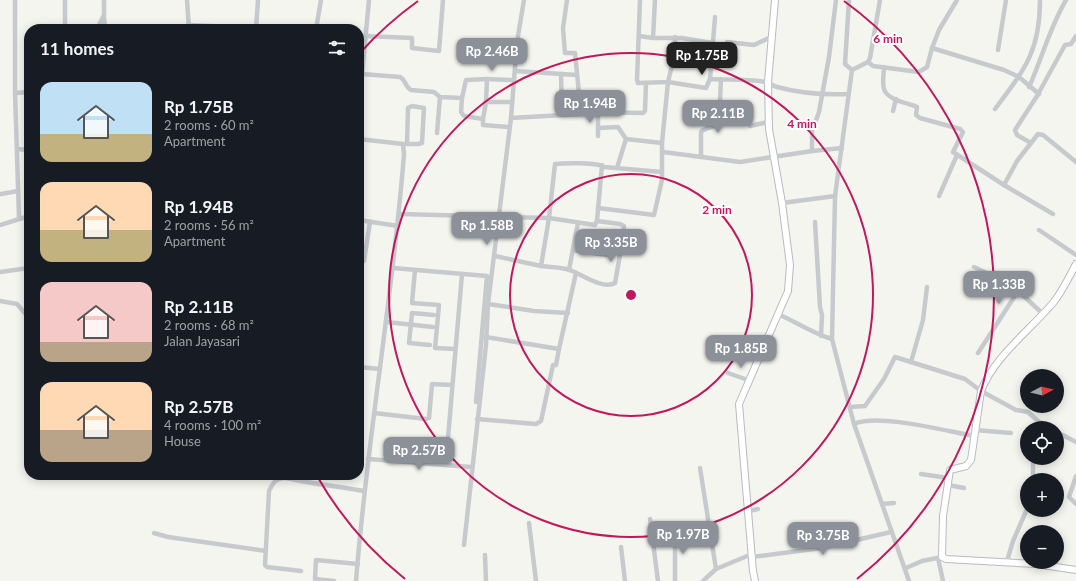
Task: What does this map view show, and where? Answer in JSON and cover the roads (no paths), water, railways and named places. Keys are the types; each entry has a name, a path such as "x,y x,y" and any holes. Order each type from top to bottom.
{"street":[{"path":"15,0 15,93 19,218"},
{"path":"65,0 65,24"},
{"path":"104,0 105,24"},
{"path":"187,0 188,24"},
{"path":"256,24 258,0"},
{"path":"317,24 320,0"},
{"path":"364,49 369,0"},
{"path":"365,36 412,38 412,48 439,51 442,0"},
{"path":"464,545 471,467 486,337 488,304 511,118 517,42 524,0"},
{"path":"568,0 563,28 565,54 575,53 581,114"},
{"path":"640,0 636,80 638,83 668,82 706,88 710,79 715,17"},
{"path":"653,38 655,0"},
{"path":"755,581 739,406 748,380 788,291 790,270 790,253 775,156 768,122 768,82 771,37 776,0"},
{"path":"812,151 812,131 820,112 836,0"},
{"path":"849,0 845,64 852,70"},
{"path":"852,70 868,62 872,52 880,0"},
{"path":"868,62 873,66 922,71 927,67 939,30 957,0"},
{"path":"998,50 1006,0"},
{"path":"995,108 1019,77 1037,40 1040,0"},
{"path":"1029,87 1042,58 1056,18 1066,0"},
{"path":"100,24 104,15"},
{"path":"638,36 653,38 676,37 712,43"},
{"path":"1031,143 1017,135 1015,130 1039,94 1065,45 1071,44 1076,36"},
{"path":"598,208 654,215 659,196 662,172 662,143 668,82 675,53 676,37"},
{"path":"727,42 754,45 771,37"},
{"path":"932,48 1000,68 1019,77 1039,94"},
{"path":"884,67 884,89 896,99 917,107 916,115 920,118 962,130 962,136 952,151 1004,185 1053,214"},
{"path":"852,70 835,196 832,339 854,424 891,532 906,568 909,581"},
{"path":"515,71 577,75"},
{"path":"364,74 400,77 404,79 408,89 434,92 440,97 462,98"},
{"path":"561,74 562,116"},
{"path":"487,79 483,125 508,127"},
{"path":"710,79 768,82 776,87 822,94 848,94"},
{"path":"701,157 701,132 705,128 715,126 719,122 721,79"},
{"path":"483,119 463,115 461,111 466,80 511,80"},
{"path":"511,118 562,116 598,112 643,113 645,111 646,83"},
{"path":"15,93 24,92"},
{"path":"437,133 440,97"},
{"path":"893,111 896,99"},
{"path":"486,102 510,102"},
{"path":"356,581 364,491 400,214 404,154 405,144 408,108 412,106 424,108 423,142 418,144 405,144 364,140"},
{"path":"598,112 598,136"},
{"path":"750,126 768,122"},
{"path":"598,128 618,127 626,139 662,143"},
{"path":"1004,185 1018,161 1038,134 1043,134 1076,162"},
{"path":"617,168 626,139"},
{"path":"663,152 740,162 751,162 775,156 842,148"},
{"path":"17,149 24,150"},
{"path":"939,196 957,155"},
{"path":"541,266 549,218 555,164 602,165 604,167 662,172"},
{"path":"400,214 549,218 595,225 597,221 602,165"},
{"path":"1,194 18,192"},
{"path":"782,203 835,196"},
{"path":"0,225 24,217"},
{"path":"364,221 398,226"},
{"path":"495,256 541,266 569,270 595,282 612,285 615,283 624,226 620,224 597,221"},
{"path":"364,261 370,222"},
{"path":"815,222 820,307 822,315 821,336"},
{"path":"569,270 578,223"},
{"path":"1039,230 1076,255"},
{"path":"573,250 606,256"},
{"path":"943,581 940,557 941,536 950,470 963,467 969,463 981,391 988,375 997,362 1058,297 1076,264"},
{"path":"974,267 995,277 1001,275 1043,314"},
{"path":"392,268 487,276 476,405"},
{"path":"0,272 24,269"},
{"path":"415,270 412,303 439,305 435,348 455,349"},
{"path":"477,419 536,424 541,421 553,365 556,365 576,273"},
{"path":"448,438 462,274"},
{"path":"911,362 923,320 927,287"},
{"path":"978,353 1018,291"},
{"path":"0,301 17,304 24,312"},
{"path":"488,304 534,311 568,313"},
{"path":"430,346 409,343 412,313 434,315"},
{"path":"778,314 815,331 821,336 832,339"},
{"path":"386,322 433,327"},
{"path":"486,337 559,349"},
{"path":"850,408 862,407 867,404 884,379 894,358 958,376 981,391 1016,410 1028,412 1038,421"},
{"path":"364,367 380,369"},
{"path":"728,373 748,380"},
{"path":"374,413 428,418 432,384 452,385"},
{"path":"854,424 859,422 880,421 974,433 1011,433"},
{"path":"1064,436 1076,442"},
{"path":"368,459 471,467"},
{"path":"700,468 716,569"},
{"path":"921,474 948,481 964,488"},
{"path":"1076,476 1069,497 1076,504"},
{"path":"276,480 273,482 269,491 266,567 301,571"},
{"path":"293,480 364,491"},
{"path":"882,504 894,503"},
{"path":"749,510 758,509"},
{"path":"1007,561 1013,541 1024,517"},
{"path":"650,519 658,581"},
{"path":"529,523 536,581"},
{"path":"675,530 675,581"},
{"path":"703,581 716,569 752,555 822,548 891,532"},
{"path":"154,533 168,537 266,551"},
{"path":"621,547 625,581"},
{"path":"486,555 486,581"},
{"path":"906,568 922,561 940,557 946,559 1007,561 1076,570"},
{"path":"334,581 315,579 316,560 358,564"}]}
